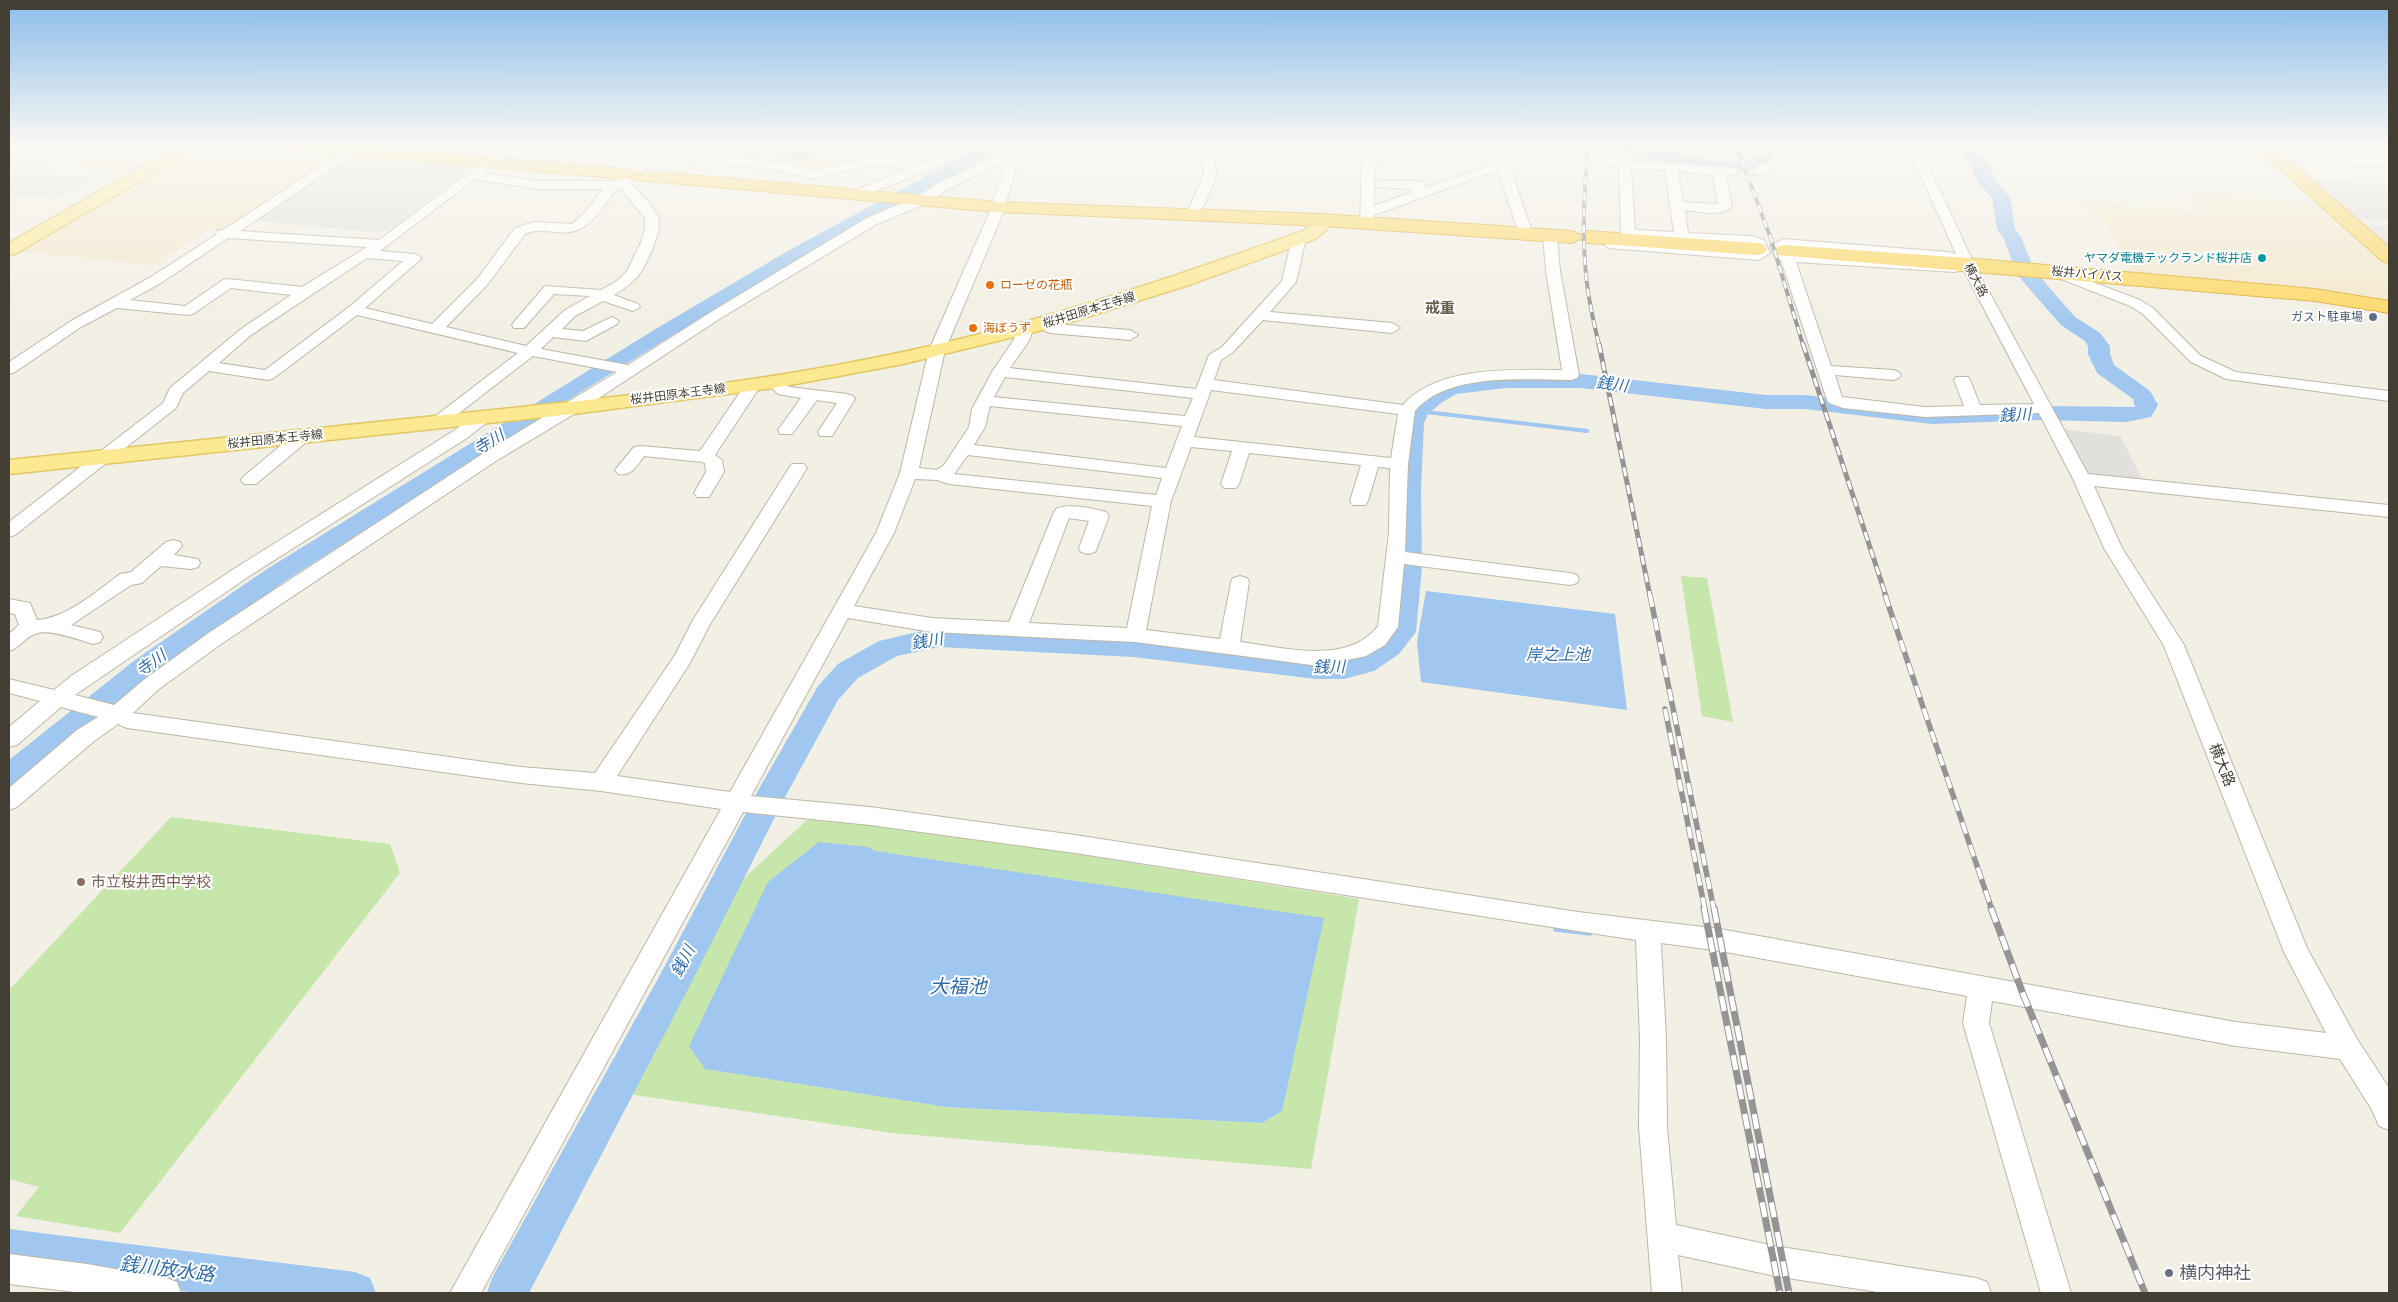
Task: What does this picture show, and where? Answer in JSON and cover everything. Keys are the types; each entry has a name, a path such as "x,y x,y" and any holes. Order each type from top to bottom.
{"highway":[{"path":"983,206 1322,220 1367,218 1550,236 1620,238 1757,249"},
{"path":"2331,206 2389,257"},
{"name":"桜井バイパス","path":"1785,254 1965,263 2315,295 2389,307"}],"main road":[{"path":"9,243 73,206"},
{"path":"9,250 85,206"},
{"name":"桜井田原本王寺線","path":"9,467 568,408 774,382 938,350 1044,324 1182,281 1299,238 1316,231 1322,220"}],"street":[{"path":"9,369 76,324 161,276 266,206"},
{"path":"9,531 170,406 176,391 263,319 382,244 432,206"},
{"path":"434,329 482,282 520,231 527,226 535,225 571,228 579,226 598,206"},
{"path":"439,421 517,363 570,313 622,284 633,273 652,229 652,218 643,206"},
{"path":"9,801 85,736 152,684 279,596 568,408 624,368 872,221 906,206"},
{"path":"1193,214 1197,206"},
{"path":"1367,206 1367,218 1395,206"},
{"path":"1516,206 1526,234"},
{"path":"1620,238 1682,237 1752,240 1759,243 1763,253 1759,256 1613,245 1620,238 1622,206"},
{"path":"1682,237 1677,206 1719,209 1725,206"},
{"name":"横大路","path":"1940,206 1965,263 2082,479 2113,548 2174,645 2296,952 2348,1048 2382,1101 2389,1117"},
{"path":"465,1293 756,804 843,611 885,533 909,473 938,350 997,207"},
{"path":"222,234 382,244"},
{"path":"843,611 932,625 1135,635 1319,659 1360,652 1378,640 1388,627 1398,557 1400,464 1407,410 1413,403 1436,388 1469,379 1506,375 1571,375 1553,271 1550,236"},
{"path":"1135,635 1162,501 1204,390 1214,358 1228,350 1289,282 1299,238"},
{"path":"208,366 268,375 354,310 415,258 365,254"},
{"path":"1785,254 1835,400 1843,403 1925,412 2047,412"},
{"path":"2056,272 2135,303 2148,311 2196,359 2232,376 2389,396"},
{"path":"114,303 188,311 228,283 306,292"},
{"path":"519,325 550,289 602,295 633,307"},
{"path":"354,310 529,351 624,368"},
{"path":"1258,316 1392,328"},
{"path":"549,332 586,336 612,321"},
{"path":"1044,324 1050,328 1130,336"},
{"path":"940,475 950,469 977,427 980,409 1025,329"},
{"path":"1825,370 1893,375"},
{"path":"1000,372 1407,410"},
{"path":"1962,380 1974,412"},
{"path":"774,382 784,391 847,399 826,432"},
{"path":"705,457 753,385"},
{"path":"786,430 812,395"},
{"path":"985,401 1191,422"},
{"path":"9,739 61,700 78,681 231,580 491,415"},
{"path":"250,480 303,436"},
{"path":"1184,441 1400,464"},
{"path":"1230,484 1242,448"},
{"path":"962,450 1172,474"},
{"path":"624,470 640,452 705,457 713,460 715,472 703,493"},
{"path":"1359,501 1371,461"},
{"path":"602,782 683,658 700,625 798,468"},
{"path":"909,473 940,475 949,479 1162,501"},
{"path":"2082,479 2389,511"},
{"path":"1016,630 1063,512 1100,516 1088,548"},
{"path":"50,626 77,613 127,578 135,579 172,546"},
{"path":"1398,557 1570,579"},
{"path":"157,560 191,563"},
{"path":"1229,647 1240,582"},
{"path":"9,606 23,608 30,627"},
{"path":"9,644 30,627 50,626 93,637"},
{"path":"9,686 114,714 128,720 521,775 602,782 756,804 870,816 1075,844 1648,937 1720,940 1981,986 2236,1034 2348,1048"},
{"path":"1648,937 1653,1038 1653,1127 1667,1293"},
{"path":"1981,986 1976,1023 2056,1293"},
{"path":"1662,1238 1775,1261 1976,1293"},
{"path":"9,1269 87,1279 166,1293"}],"shaded area":[{"path":"95,206 262,206 223,231 209,229 153,265 17,251"},
{"path":"272,206 422,206 395,226 390,226 381,233 249,220"},
{"name":"ヤマダ電機テックランド桜井店","path":"2087,206 2121,206 2155,210 2155,207 2201,212 2196,206 2324,206 2389,265 2389,300 2321,289 2131,273 2114,245 2119,244 2104,222"},
{"path":"2338,206 2389,206 2389,220 2353,219"},
{"path":"2359,225 2389,226 2389,251"},
{"path":"2062,429 2120,436 2143,480 2098,477 2083,472"}],"green space":[{"path":"1681,576 1707,578 1733,722 1702,716"},
{"path":"171,817 390,844 400,873 120,1233 16,1216 39,1187 9,1179 9,990"},
{"path":"807,820 874,822 1359,899 1311,1169 892,1133 628,1094 728,893","holes":["869,847 1282,1111 1261,1123 946,1107 705,1069"]}],"water":[{"name":"岸之上池","path":"1426,591 1615,614 1627,710 1421,682 1417,642"},
{"name":"大福池","path":"819,842 869,847 875,851 1324,918 1282,1111 1262,1123 946,1107 705,1069 689,1046 768,882"}],"waterway":[{"name":"寺川","path":"9,777 145,667 276,575 565,392 793,256 884,206"},
{"name":"銭川","path":"2002,206 2006,229 2012,237 2021,262"},
{"name":"銭川","path":"507,1293 672,986 771,795 828,693 848,671 889,648 939,637 1134,647 1316,669 1344,669 1364,664 1389,647 1402,632 1409,567 1409,489 1413,423 1418,411 1433,398 1449,389 1506,381 1581,381 1766,402 1805,402 1932,417 2042,413 2126,415 2143,412 2147,405 2142,396 2105,368 2099,354 2099,346 2093,337 2068,321 2028,275"},
{"path":"1426,412 1587,431"},
{"path":"1556,929 1590,933"},
{"name":"銭川放水路","path":"9,1249 355,1293"}],"railway":[{"path":"1584,206 1584,256 1588,292 1599,345"},
{"path":"1759,206 1771,239 1803,345"},
{"path":"1599,344 1650,596"},
{"path":"1803,344 1886,596"},
{"path":"1650,595 1714,910"},
{"path":"1885,595 1992,910"},
{"path":"1665,709 1705,910"},
{"path":"1704,908 1780,1293"},
{"path":"1714,908 1789,1293"},
{"path":"1991,908 2023,994 2145,1293"}],"place":[{"name":"ヤマダ電機テックランド桜井店","path":"2262,258"},
{"name":"ローゼの花瓶","path":"990,285"},
{"name":"ガスト駐車場","path":"2373,317"},
{"name":"海ぼうず","path":"973,328"},
{"name":"市立桜井西中学校","path":"81,882"},
{"name":"横内神社","path":"2169,1273"}],"district":[{"name":"戒重","path":"1440,308"}]}
